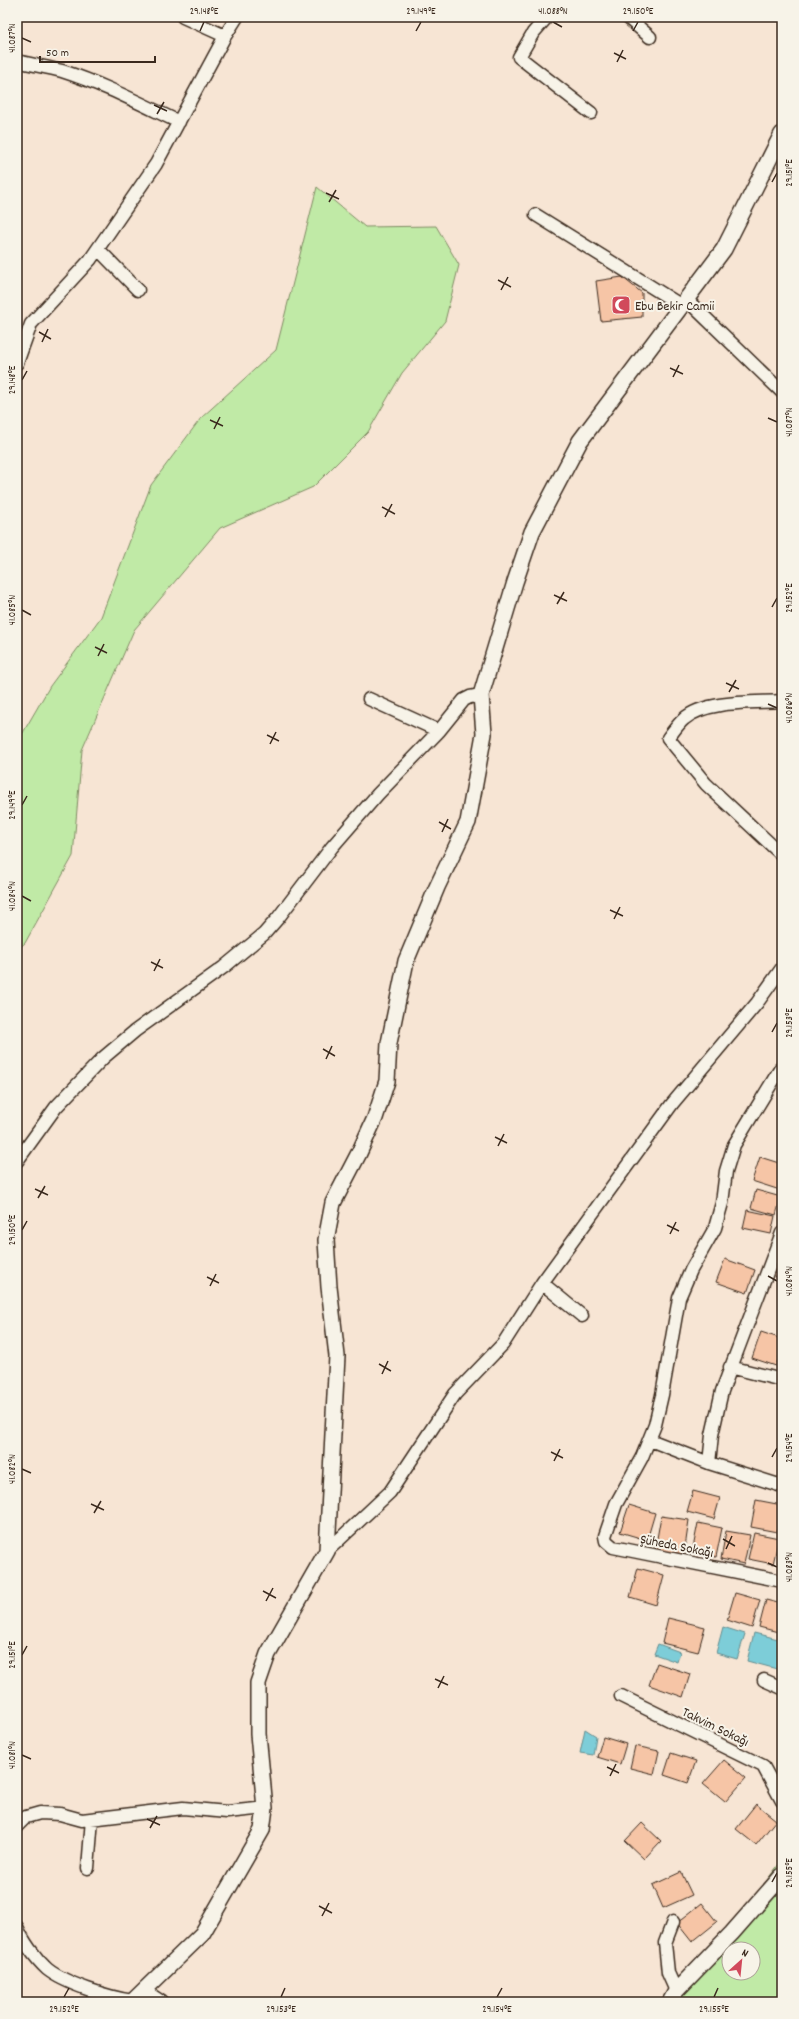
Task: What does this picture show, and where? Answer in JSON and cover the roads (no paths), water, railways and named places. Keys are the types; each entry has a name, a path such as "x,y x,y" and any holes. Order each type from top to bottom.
{"street":[{"path":"183,17 225,36"},
{"path":"17,363 31,324 90,260 156,164 225,36 237,17"},
{"path":"547,17 533,33 519,57 591,113"},
{"path":"627,17 650,37"},
{"path":"17,61 61,71 87,80 119,93 179,122"},
{"path":"327,1551 337,1356 326,1240 333,1203 359,1153 374,1118 386,1081 390,1043 406,961 437,887 468,822 484,734 481,695 515,582 532,532 580,441 724,249 782,134"},
{"path":"536,215 684,303 782,392"},
{"path":"98,249 138,290"},
{"path":"17,1161 56,1107 103,1058 135,1031 224,967 264,934 357,818 439,731 464,700 481,695"},
{"path":"369,699 439,731"},
{"path":"782,701 730,704 704,708 684,718 668,738 706,784 782,855"},
{"path":"17,1927 22,1938 48,1969 86,1988 115,1999 132,2002 202,1934 262,1830 265,1808 258,1734 258,1683 268,1654 327,1551 390,1492 455,1394 503,1344 542,1283 672,1104 757,1003 782,968"},
{"path":"782,1066 734,1144 726,1171 722,1203 715,1228 691,1270 679,1298 662,1395 650,1440 709,1463 782,1486"},
{"path":"709,1463 712,1435 722,1391 782,1233"},
{"path":"542,1283 582,1316"},
{"path":"730,1367 782,1380"},
{"name":"Şüheda Sokağı","path":"650,1440 616,1504 605,1531 606,1541 613,1547 782,1581"},
{"path":"764,1680 782,1688"},
{"name":"Takvim Sokağı","path":"621,1696 763,1766 782,1801"},
{"path":"17,1826 26,1817 40,1813 60,1814 82,1820 183,1808 227,1812 265,1808"},
{"path":"88,1868 92,1819"},
{"path":"673,1996 732,1933 782,1876"},
{"path":"673,1922 665,1943 668,1973 673,1996"},
{"path":"145,1991 162,2002"}],"water":[{"path":"723,1627 745,1634 737,1659 716,1653"},
{"path":"754,1633 782,1640 777,1669 747,1661"},
{"path":"658,1644 680,1652 677,1662 654,1654"},
{"path":"585,1729 596,1736 593,1755 580,1753"}],"place":[{"name":"Ebu Bekir Camii","path":"621,305"}]}
